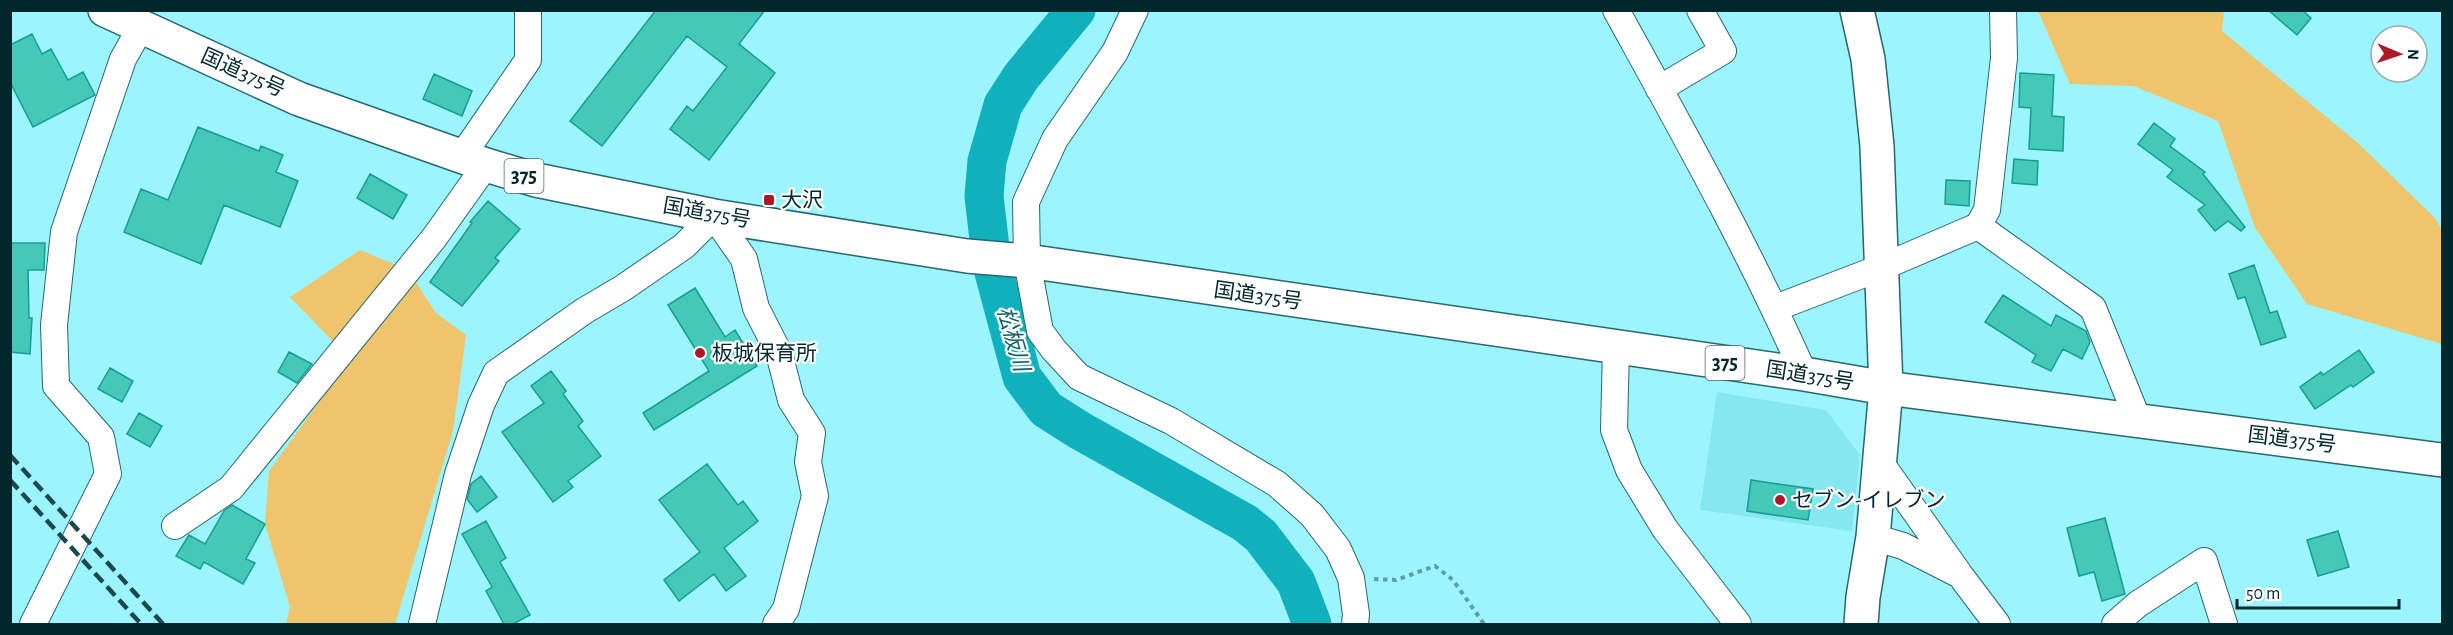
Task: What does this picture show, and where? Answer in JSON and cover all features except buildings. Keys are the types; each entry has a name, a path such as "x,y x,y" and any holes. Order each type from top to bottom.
{"main road":[{"name":"国道375号","path":"105,10 299,99 474,160 537,180 714,216 967,256 1018,261 1804,374 1886,388 2442,460"},
{"path":"1857,10 1868,58 1877,146 1886,388 1873,537 1861,624"}],"street":[{"path":"175,526 231,488 434,238 528,60 528,10"},
{"path":"1135,10 1115,52 1055,139 1026,202 1018,261 1040,331 1079,377 1171,421 1277,484 1312,515 1338,549 1351,578 1356,614 1355,624"},
{"path":"1616,10 1775,308 1804,374"},
{"path":"1659,89 1723,51 1700,10"},
{"path":"1775,308 1880,268 1978,226 1986,210 2004,58 2003,10"},
{"path":"33,624 108,474 101,437 56,386 54,325 64,232 123,60 141,27"},
{"path":"422,624 458,474 481,405 496,373 584,311 623,288 684,246 714,216 744,259 756,308 779,353 791,400 812,433 808,462 815,496 786,609 776,624"},
{"path":"1978,226 2093,308 2138,420"},
{"path":"1616,347 1614,430 1629,470 1665,529 1738,624"},
{"path":"1880,462 1997,624"},
{"path":"1873,537 1903,546 1960,575"},
{"path":"2115,624 2138,604 2204,561 2224,624"}],"path":[{"path":"1351,578 1396,580 1436,566 1453,580 1484,624"}],"shaded area":[{"path":"2038,11 2224,11 2222,31 2358,143 2435,218 2442,230 2442,344 2307,304 2255,228 2218,121 2134,86 2070,84"},
{"path":"360,250 408,270 436,313 466,335 453,431 395,624 286,624 290,607 265,524 269,471 350,359 290,297"},
{"path":"1717,392 1826,410 1860,455 1852,531 1700,510"}],"waterway":[{"name":"松板川","path":"1076,10 1021,77 1003,105 987,161 984,196 992,265 1022,377 1046,409 1079,430 1245,523 1261,536 1296,582 1312,624"}],"railway":[{"path":"10,455 163,624"},
{"path":"10,480 141,624"}],"place":[{"name":"大沢","path":"769,200"},
{"name":"板城保育所","path":"700,353"},
{"name":"セブン-イレブン","path":"1780,500"}]}
